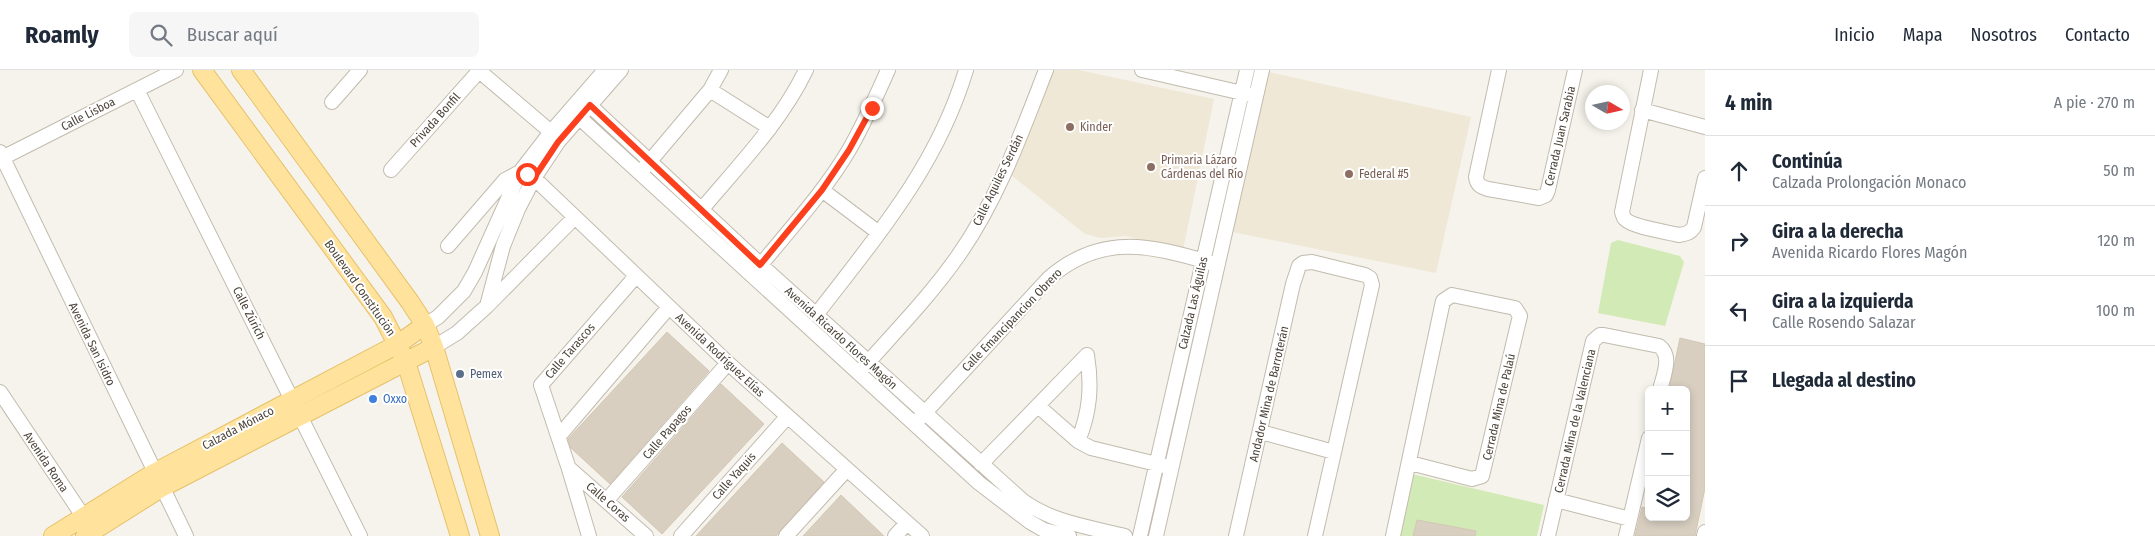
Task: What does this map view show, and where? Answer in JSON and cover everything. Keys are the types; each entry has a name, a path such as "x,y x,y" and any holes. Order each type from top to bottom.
{"main road":[{"name":"Boulevard Constitución","path":"202,70 383,317 398,344 406,362 460,536"},
{"path":"241,70 425,325 434,347 490,536"},
{"name":"Calzada Mónaco","path":"53,536 89,530 158,480 292,399 398,344 425,325"},
{"name":"Calzada Mónaco","path":"158,480 300,415 434,347"}],"street":[{"name":"Calle Lisboa","path":"1,156 176,70"},
{"path":"332,102 360,70"},
{"path":"586,101 605,70"},
{"path":"448,246 505,180 520,172 586,101 621,70"},
{"path":"639,173 710,90 720,70"},
{"path":"702,209 770,128 788,103 806,70"},
{"path":"751,276 822,190 849,150 872,108 888,70"},
{"path":"816,315 911,190 938,141 966,70"},
{"name":"Calle Aquiles Serdán","path":"858,373 930,293 982,218 1012,158 1046,70"},
{"path":"1142,70 1249,94"},
{"name":"Calzada Las Águilas","path":"1156,536 1170,466 1217,264 1249,94 1247,70"},
{"name":"Calzada Las Águilas","path":"1140,536 1203,260 1249,94 1262,70"},
{"name":"Cerrada Juan Sarabia","path":"1499,70 1489,111 1477,181 1481,187 1488,189 1539,198 1546,195 1548,190 1575,70"},
{"path":"1651,70 1622,212 1625,219 1634,224 1680,235 1691,232 1694,227 1705,178"},
{"path":"478,71 554,137"},
{"name":"Privada Bonfil","path":"391,170 478,71"},
{"name":"Calle Zúrich","path":"137,90 360,536"},
{"path":"710,90 770,128"},
{"name":"Avenida Ricardo Flores Magón","path":"586,101 760,265 981,464 1039,512 1060,521 1125,536"},
{"path":"1642,110 1705,128"},
{"name":"Avenida Ricardo Flores Magón","path":"575,113 979,483 1017,514 1044,530 1069,536"},
{"path":"486,306 503,246 518,209 554,137"},
{"name":"Avenida San Isidro","path":"1,156 186,536"},
{"path":"425,325 438,317 464,291 475,272 520,172"},
{"name":"Avenida Rodríguez Elías","path":"520,172 534,178 728,363 922,536"},
{"path":"822,190 879,233"},
{"path":"434,347 457,333 574,218"},
{"name":"Calle Emancipancion Obrero","path":"914,424 1049,278 1082,255 1124,246 1143,248 1217,264"},
{"name":"Andador Mina de Barroterán","path":"1236,536 1293,284 1298,266 1303,263 1312,262 1365,275 1372,281 1372,289 1334,452"},
{"name":"Calle Tarascos","path":"589,536 559,436 541,385 636,276"},
{"name":"Cerrada Mina de Palaú","path":"1452,295 1515,308 1520,316 1482,476 1472,479 1410,463 1442,305 1446,298 1452,295"},
{"path":"559,436 669,307"},
{"name":"Cerrada Mina de la Valenciana","path":"1548,536 1593,341 1604,335 1659,346 1664,349 1667,358 1661,386"},
{"path":"981,464 1087,355 1090,377 1090,400 1086,422 1078,441"},
{"name":"Calle Papagos","path":"606,501 728,363"},
{"name":"Avenida Roma","path":"0,392 89,530"},
{"path":"1038,406 1078,441 1108,454 1170,466"},
{"name":"Calle Yaquis","path":"681,536 787,417"},
{"path":"1261,432 1334,452 1315,536"},
{"path":"1626,536 1645,455"},
{"path":"1393,536 1410,463"},
{"name":"Calle Coras","path":"569,469 646,536"},
{"path":"786,536 847,469"},
{"name":"Cerrada Mina de la Valenciana","path":"1556,500 1630,518"},
{"path":"895,536 907,523"},
{"path":"1704,536 1705,532"}],"shaded area":[{"path":"1051,70 1079,70 1214,99 1183,250 1126,236 1101,238 1085,234 1011,175"},
{"name":"Federal #5","path":"1264,71 1471,117 1436,273 1228,231"}],"green space":[{"path":"1618,240 1680,256 1684,262 1665,326 1598,313 1611,243"},
{"path":"1412,474 1544,505 1537,536 1398,536"}],"building":[{"path":"667,332 709,371 610,484 571,448 568,439"},
{"path":"1680,338 1705,344 1705,488 1695,536 1635,536 1642,507 1645,508 1645,521 1690,521 1690,386 1670,386"},
{"path":"721,384 764,424 662,534 622,497"},
{"path":"782,443 824,482 776,536 696,536"},
{"path":"841,495 884,536 803,536"},
{"path":"1417,520 1476,531 1475,536 1413,536"}],"place":[{"name":"Kinder","path":"1070,127"},
{"name":"Primaria Lázaro Cárdenas del Río","path":"1151,167"},
{"name":"Federal #5","path":"1349,174"},
{"name":"Pemex","path":"460,374"},
{"name":"Oxxo","path":"373,399"}],"route":[{"path":"527,174 534,178 558,142 590,105 760,265 822,190 849,150 872,108"}]}
